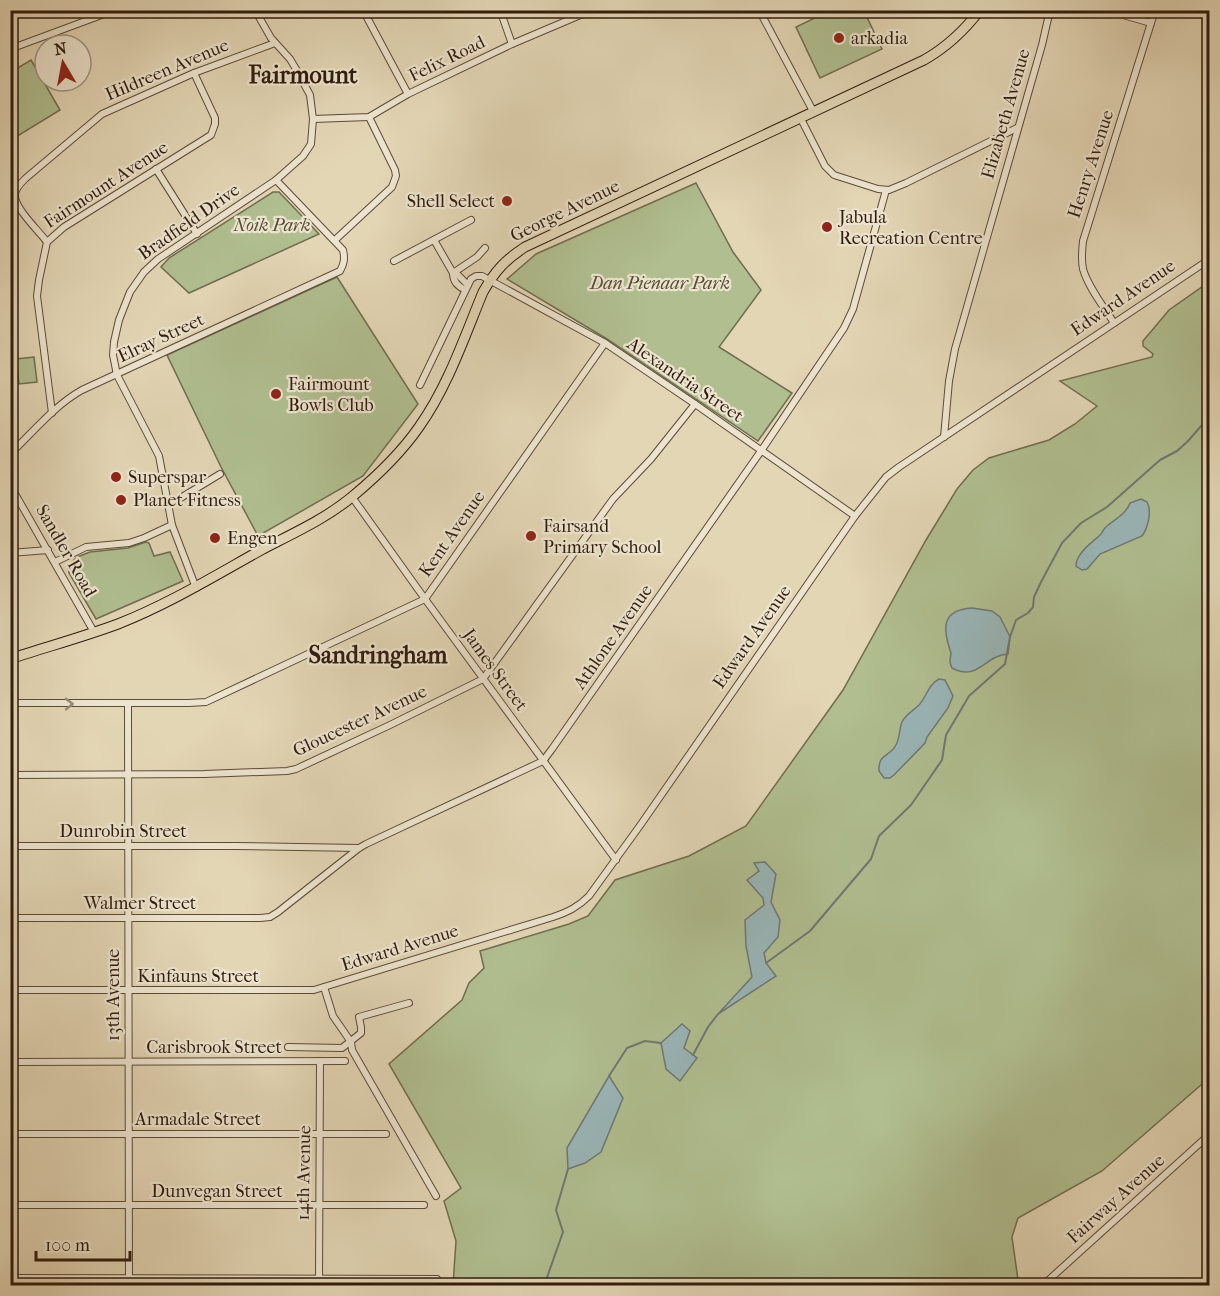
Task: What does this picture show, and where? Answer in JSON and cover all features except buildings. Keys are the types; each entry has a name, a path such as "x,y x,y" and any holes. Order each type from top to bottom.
{"main road":[{"name":"George Avenue","path":"10,659 64,643 93,630 134,617 310,524 352,497 394,457 419,427 450,372 483,292 499,267 510,257 525,247 903,71 937,52 958,36 980,10"}],"street":[{"path":"11,47 115,10"},
{"name":"Bradfield Drive","path":"197,585 172,525 156,448 117,375 113,355 114,342 119,320 130,292 144,272 158,260 276,180 309,148 313,119 311,98 290,59 275,43 255,10"},
{"path":"363,10 408,94"},
{"path":"500,10 512,44"},
{"name":"Felix Road","path":"313,119 369,117 408,94 512,44 592,10"},
{"path":"759,10 813,111"},
{"name":"Elizabeth Avenue","path":"944,437 955,349 1050,10"},
{"path":"1106,10 1151,23"},
{"name":"Henry Avenue","path":"1114,323 1087,279 1082,257 1083,241 1155,10"},
{"name":"Hildreen Avenue","path":"47,242 19,208 15,194 19,185 98,116 194,73 275,43"},
{"name":"Fairmount Avenue","path":"52,413 37,296 47,242 51,236 64,227 207,139 214,129 215,118 194,73"},
{"path":"276,180 335,240 392,187 395,181 395,170 369,117"},
{"path":"800,117 829,172 886,190 906,183 1017,128"},
{"path":"156,169 197,234"},
{"name":"Athlone Avenue","path":"270,917 359,848 543,761 848,323 886,190"},
{"path":"394,261 471,220"},
{"name":"Elray Street","path":"10,454 52,413 77,393 340,271 345,256 335,240"},
{"path":"434,240 453,273 456,284 467,288"},
{"path":"453,273 471,262 485,248"},
{"name":"Edward Avenue","path":"314,990 553,917 581,904 616,860 855,516 886,477 1209,259"},
{"path":"420,385 471,279 482,276 490,280"},
{"name":"Alexandria Street","path":"490,280 605,344 855,516"},
{"name":"Kent Avenue","path":"10,703 188,704 206,702 425,599 605,344"},
{"name":"Gloucester Avenue","path":"10,775 184,775 279,772 296,769 483,679 613,499 651,459 695,404"},
{"path":"169,506 220,474"},
{"name":"Sandler Road","path":"10,485 93,630"},
{"name":"James Street","path":"352,497 616,860"},
{"path":"55,562 86,547 129,543 172,525"},
{"path":"10,553 48,550"},
{"name":"13th Avenue","path":"128,704 129,1282"},
{"name":"Dunrobin Street","path":"10,846 359,848"},
{"name":"Walmer Street","path":"10,918 270,917"},
{"path":"324,987 333,1016 351,1042 352,1050 436,1196"},
{"name":"Kinfauns Street","path":"10,990 314,990"},
{"path":"288,1047 342,1048 362,1031 359,1017 410,1003"},
{"name":"14th Avenue","path":"319,1282 320,1061"},
{"name":"Carisbrook Street","path":"10,1062 345,1061"},
{"name":"Armadale Street","path":"10,1134 386,1134"},
{"name":"Fairway Avenue","path":"1042,1286 1209,1134"},
{"name":"Dunvegan Street","path":"10,1205 424,1205"},
{"path":"10,1278 129,1282 319,1282 436,1279"}],"green space":[{"name":"arkadia","path":"831,10 864,11 882,49 820,78 796,27"},
{"path":"31,60 33,93 50,93 60,110 11,140 11,72"},
{"name":"Dan Pienaar Park","path":"696,183 733,252 761,290 719,347 792,393 758,441 607,339 507,279 536,254"},
{"name":"Noik Park","path":"273,192 279,192 319,234 189,293 161,267 169,258"},
{"path":"337,277 418,404 363,476 258,536 221,467 167,355"},
{"path":"1209,282 1209,1078 1102,1171 1018,1218 1012,1237 1018,1280 1022,1285 453,1285 456,1241 444,1201 461,1188 389,1064 462,1000 469,983 484,968 480,951 588,916 615,880 689,856 746,826 843,690 926,540 957,489 973,470 989,458 1049,440 1075,424 1097,406 1060,381 1152,357 1153,354 1143,346 1143,341 1169,310"},
{"path":"34,357 37,382 19,384 16,359"},
{"path":"149,543 154,556 170,552 183,581 96,619 69,573 68,566 77,557 90,552 128,548"}],"water":[{"path":"1141,499 1147,502 1149,510 1148,524 1142,536 1100,554 1087,569 1082,570 1076,566 1082,553 1105,528 1123,513 1130,503"},
{"path":"972,608 992,611 1000,617 1010,637 1008,654 1000,655 968,672 952,668 950,664 951,653 946,637 946,623 954,613"},
{"path":"939,679 945,680 953,696 948,708 925,743 894,775 884,778 879,771 880,761 894,749 902,722 919,705 932,684"},
{"path":"765,862 776,874 771,902 780,920 778,937 764,953 766,963 776,976 718,1014 752,977 746,946 745,920 764,905 763,898 747,880 759,871 754,863"},
{"path":"682,1024 690,1031 684,1048 697,1058 680,1081 666,1069 661,1043"},
{"path":"609,1076 623,1098 601,1152 585,1163 568,1169 567,1148"}],"waterway":[{"path":"766,963 810,931 871,859 879,836 911,805 942,760 946,735 969,696 1005,664 1016,620 1033,607 1034,597 1062,543 1081,523 1107,507 1160,460 1177,451 1202,425 1210,420"},
{"path":"693,1055 718,1014"},
{"path":"609,1076 627,1048 645,1041 661,1043"},
{"path":"544,1286 563,1232 556,1210 568,1169"}],"place":[{"name":"arkadia","path":"839,38"},
{"name":"Shell Select","path":"507,201"},
{"name":"Jabula Recreation Centre","path":"827,227"},
{"name":"Fairmount Bowls Club","path":"276,394"},
{"name":"Superspar","path":"116,477"},
{"name":"Planet Fitness","path":"121,500"},
{"name":"Fairsand Primary School","path":"531,536"},
{"name":"Engen","path":"215,538"}],"district":[{"name":"Fairmount","path":"303,75"},
{"name":"Sandringham","path":"378,655"}]}
